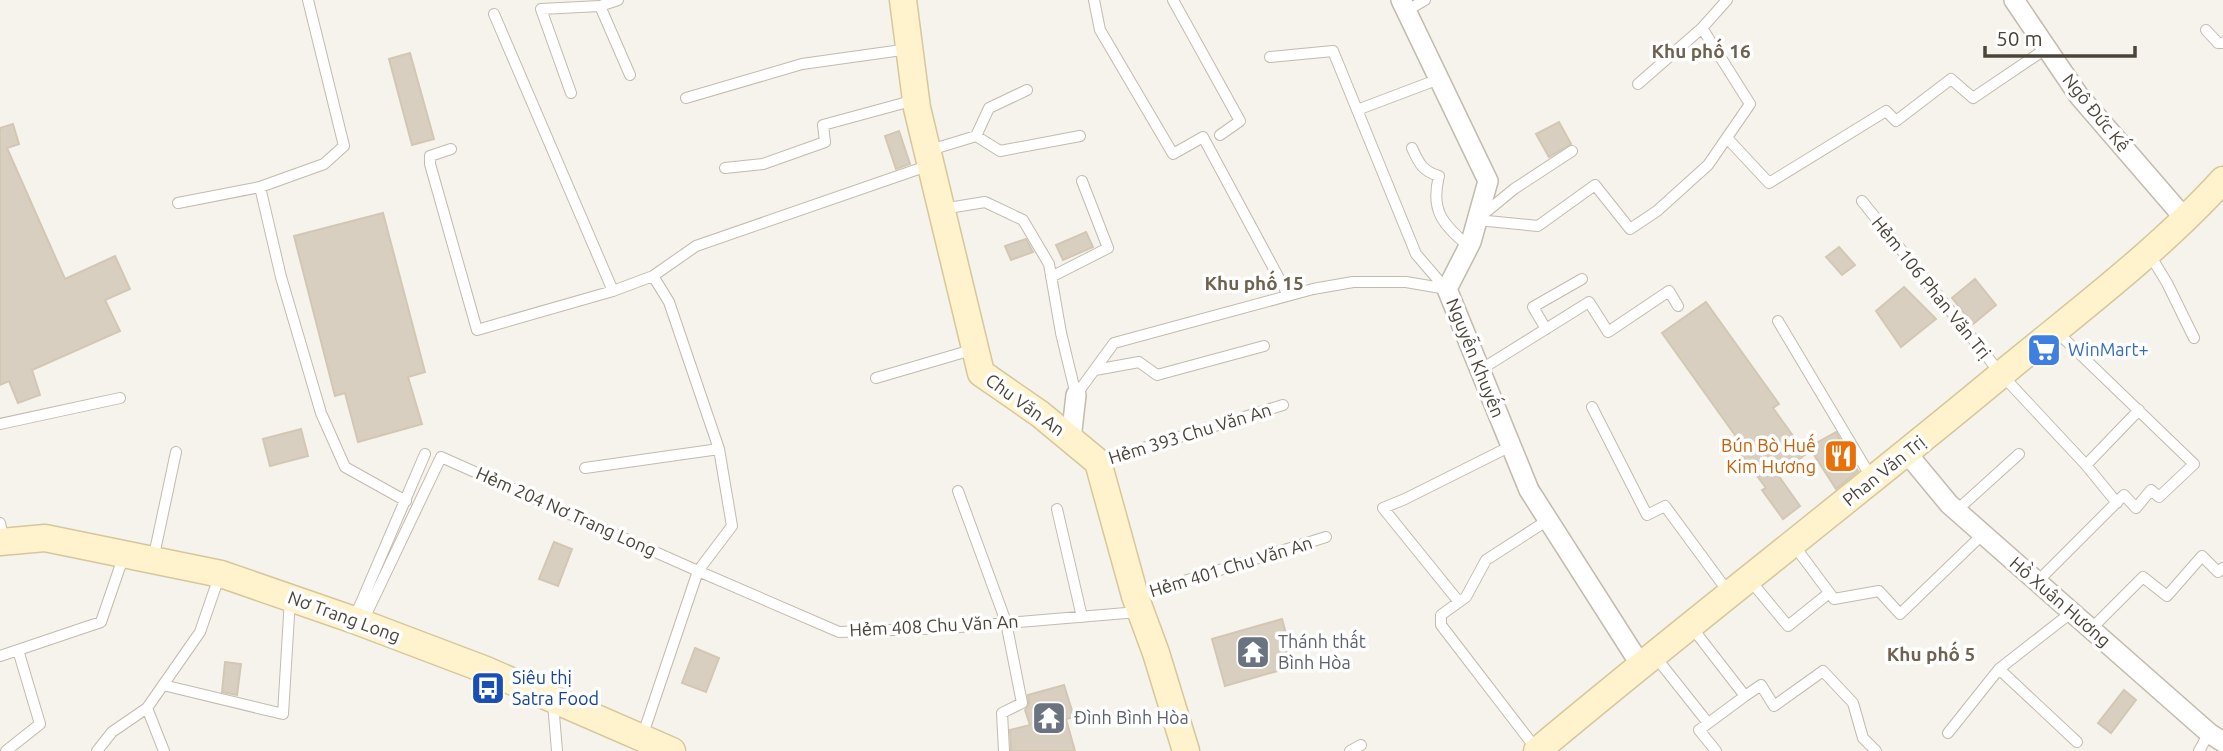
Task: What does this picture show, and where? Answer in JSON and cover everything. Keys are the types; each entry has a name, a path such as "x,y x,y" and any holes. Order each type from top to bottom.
{"street":[{"name":"Chu Văn An","path":"903,0 916,100 981,373 1040,414 1098,462"},
{"name":"Ngô Đức Kế","path":"2014,0 2079,96 2186,220"},
{"name":"Nguyễn Khuyến","path":"1403,5 1488,181 1468,246 1447,289 1529,490 1647,659"},
{"name":"Phan Văn Trị","path":"1537,751 2055,330 2186,220 2221,186"},
{"path":"1071,439 1076,396"},
{"name":"Hồ Xuân Hương","path":"1906,452 1956,510 2216,738"},
{"path":"1098,462 1138,604 1186,751"},
{"name":"Nơ Trang Long","path":"1,536 45,538 220,574 486,670 673,751"}],"lane":[{"path":"178,203 260,187 324,164 344,146 309,0"},
{"path":"571,93 541,9 600,6 618,0"},
{"path":"1094,0 1100,30 1173,154 1203,137 1288,295"},
{"path":"1173,0 1240,121 1220,135"},
{"path":"1403,5 1425,0"},
{"path":"1638,84 1702,28 1727,0"},
{"path":"600,6 630,75"},
{"path":"494,14 613,291"},
{"path":"1477,220 1538,226 1595,185 1630,229 1657,211 1708,165 1750,104 1702,28"},
{"path":"2206,30 2217,43 2223,43"},
{"path":"686,98 802,64 909,48"},
{"path":"1727,138 1769,183 1886,111 1896,121 1951,79 1973,98 2047,48"},
{"path":"1270,57 1333,51 1416,254 1447,289"},
{"path":"1357,110 1438,79"},
{"path":"450,149 430,156 430,164 477,330 613,291 653,276 696,246 929,158 976,136 989,108 1027,90"},
{"path":"725,168 763,164 825,142 823,125 916,100"},
{"path":"976,136 1000,151 1080,136"},
{"path":"1412,148 1420,166 1428,173 1439,176 1436,206 1446,226 1468,246"},
{"path":"1477,220 1514,189 1572,151"},
{"path":"1051,277 1108,248 1082,181"},
{"path":"260,187 281,277 321,413 345,467 406,502"},
{"name":"Hẻm 106 Phan Văn Trị","path":"1862,201 2001,374 2120,499"},
{"path":"941,209 985,202 1023,220 1049,264 1076,396"},
{"path":"2148,252 2168,283 2194,338"},
{"path":"642,738 698,571 732,526 719,449 669,302 653,276"},
{"path":"1546,329 1533,307 1582,279"},
{"path":"1076,396 1114,343 1288,295 1353,282 1406,282 1447,289"},
{"path":"1480,370 1589,302 1608,332 1669,291 1678,306"},
{"path":"1778,321 1873,480"},
{"path":"2037,582 2120,499 2136,508 2151,490 2159,497 2194,464 2055,330"},
{"path":"1095,370 1139,362 1157,375 1264,346"},
{"path":"876,378 975,349"},
{"path":"0,424 120,398"},
{"name":"Hẻm 393 Chu Văn An","path":"1098,462 1283,405"},
{"path":"1592,407 1647,514 1665,506 1740,586 1788,626 1829,593"},
{"path":"2086,465 2138,410"},
{"path":"1460,602 1383,508 1511,446"},
{"path":"585,468 719,449"},
{"path":"153,560 176,452"},
{"path":"358,622 425,454"},
{"path":"1956,510 2019,454"},
{"name":"Hẻm 204 Nơ Trang Long","path":"358,622 441,457 698,571"},
{"path":"958,491 1006,622 1022,703 1002,713 1004,751"},
{"path":"1057,509 1082,617"},
{"path":"1537,751 1441,625 1441,615 1466,597 1486,560 1548,520"},
{"path":"1793,544 1834,599 1878,591 1900,614 1983,534"},
{"name":"Hẻm 401 Chu Văn An","path":"1138,604 1326,537"},
{"path":"0,656 100,622 124,554"},
{"path":"2091,629 2143,577 2167,596 2202,556 2218,572 2223,568"},
{"name":"Hẻm 408 Chu Văn An","path":"698,571 839,632 948,628 1082,617 1138,604"},
{"path":"97,751 112,732 147,708 200,632 220,574"},
{"path":"163,685 283,713 290,598"},
{"path":"1948,733 1999,669 2072,612"},
{"path":"1690,625 1745,696"},
{"path":"6,751 40,724 18,650"},
{"path":"1647,659 1708,723"},
{"path":"1999,669 2077,742"},
{"path":"1716,751 1699,730 1708,723 1761,685 1774,706 1823,671 1853,703 1863,738 1876,751"},
{"path":"552,699 556,751"},
{"path":"147,708 164,751"},
{"path":"2199,751 2216,738"},
{"path":"1350,751 1361,745"}],"building":[{"path":"410,53 434,139 412,145 389,59"},
{"path":"1559,122 1571,144 1549,157 1536,134"},
{"path":"13,124 19,144 7,148 65,279 115,256 130,289 105,300 120,331 32,370 40,395 18,403 9,381 0,385 0,128"},
{"path":"899,131 910,164 896,169 885,136"},
{"path":"383,213 425,372 408,377 422,424 358,442 345,393 335,396 294,236"},
{"path":"1086,232 1093,247 1063,260 1056,245"},
{"path":"1026,239 1033,252 1011,260 1005,246"},
{"path":"1839,247 1855,265 1842,275 1826,257"},
{"path":"1975,279 1996,305 1973,324 1952,298"},
{"path":"1904,287 1936,319 1901,347 1876,311"},
{"path":"1706,302 1779,404 1773,408 1806,454 1778,475 1800,506 1783,519 1762,490 1766,488 1732,442 1737,438 1662,333"},
{"path":"301,429 308,456 270,466 263,439"},
{"path":"1836,432 1858,471 1836,489 1809,447"},
{"path":"554,542 572,549 558,586 539,579"},
{"name":"Thánh thất Bình Hòa","path":"1282,619 1295,666 1225,686 1212,639"},
{"path":"695,648 719,658 706,692 682,683"},
{"path":"225,662 241,664 237,695 222,692"},
{"name":"Đình Bình Hòa","path":"1064,685 1074,717 1066,719 1075,751 1011,751 1010,730 1030,725 1025,710 1029,705 1028,695"},
{"path":"2124,690 2136,700 2111,733 2098,723"}],"place":[{"name":"WinMart+","path":"2044,350"},
{"name":"Bún Bò Huế Kim Hương","path":"1841,456"},
{"name":"Thánh thất Bình Hòa","path":"1253,652"},
{"name":"Siêu thị Satra Food","path":"488,688"},
{"name":"Đình Bình Hòa","path":"1049,718"}],"district":[{"name":"Khu phố 16","path":"1701,51"},
{"name":"Khu phố 15","path":"1254,283"},
{"name":"Khu phố 5","path":"1931,654"}]}
